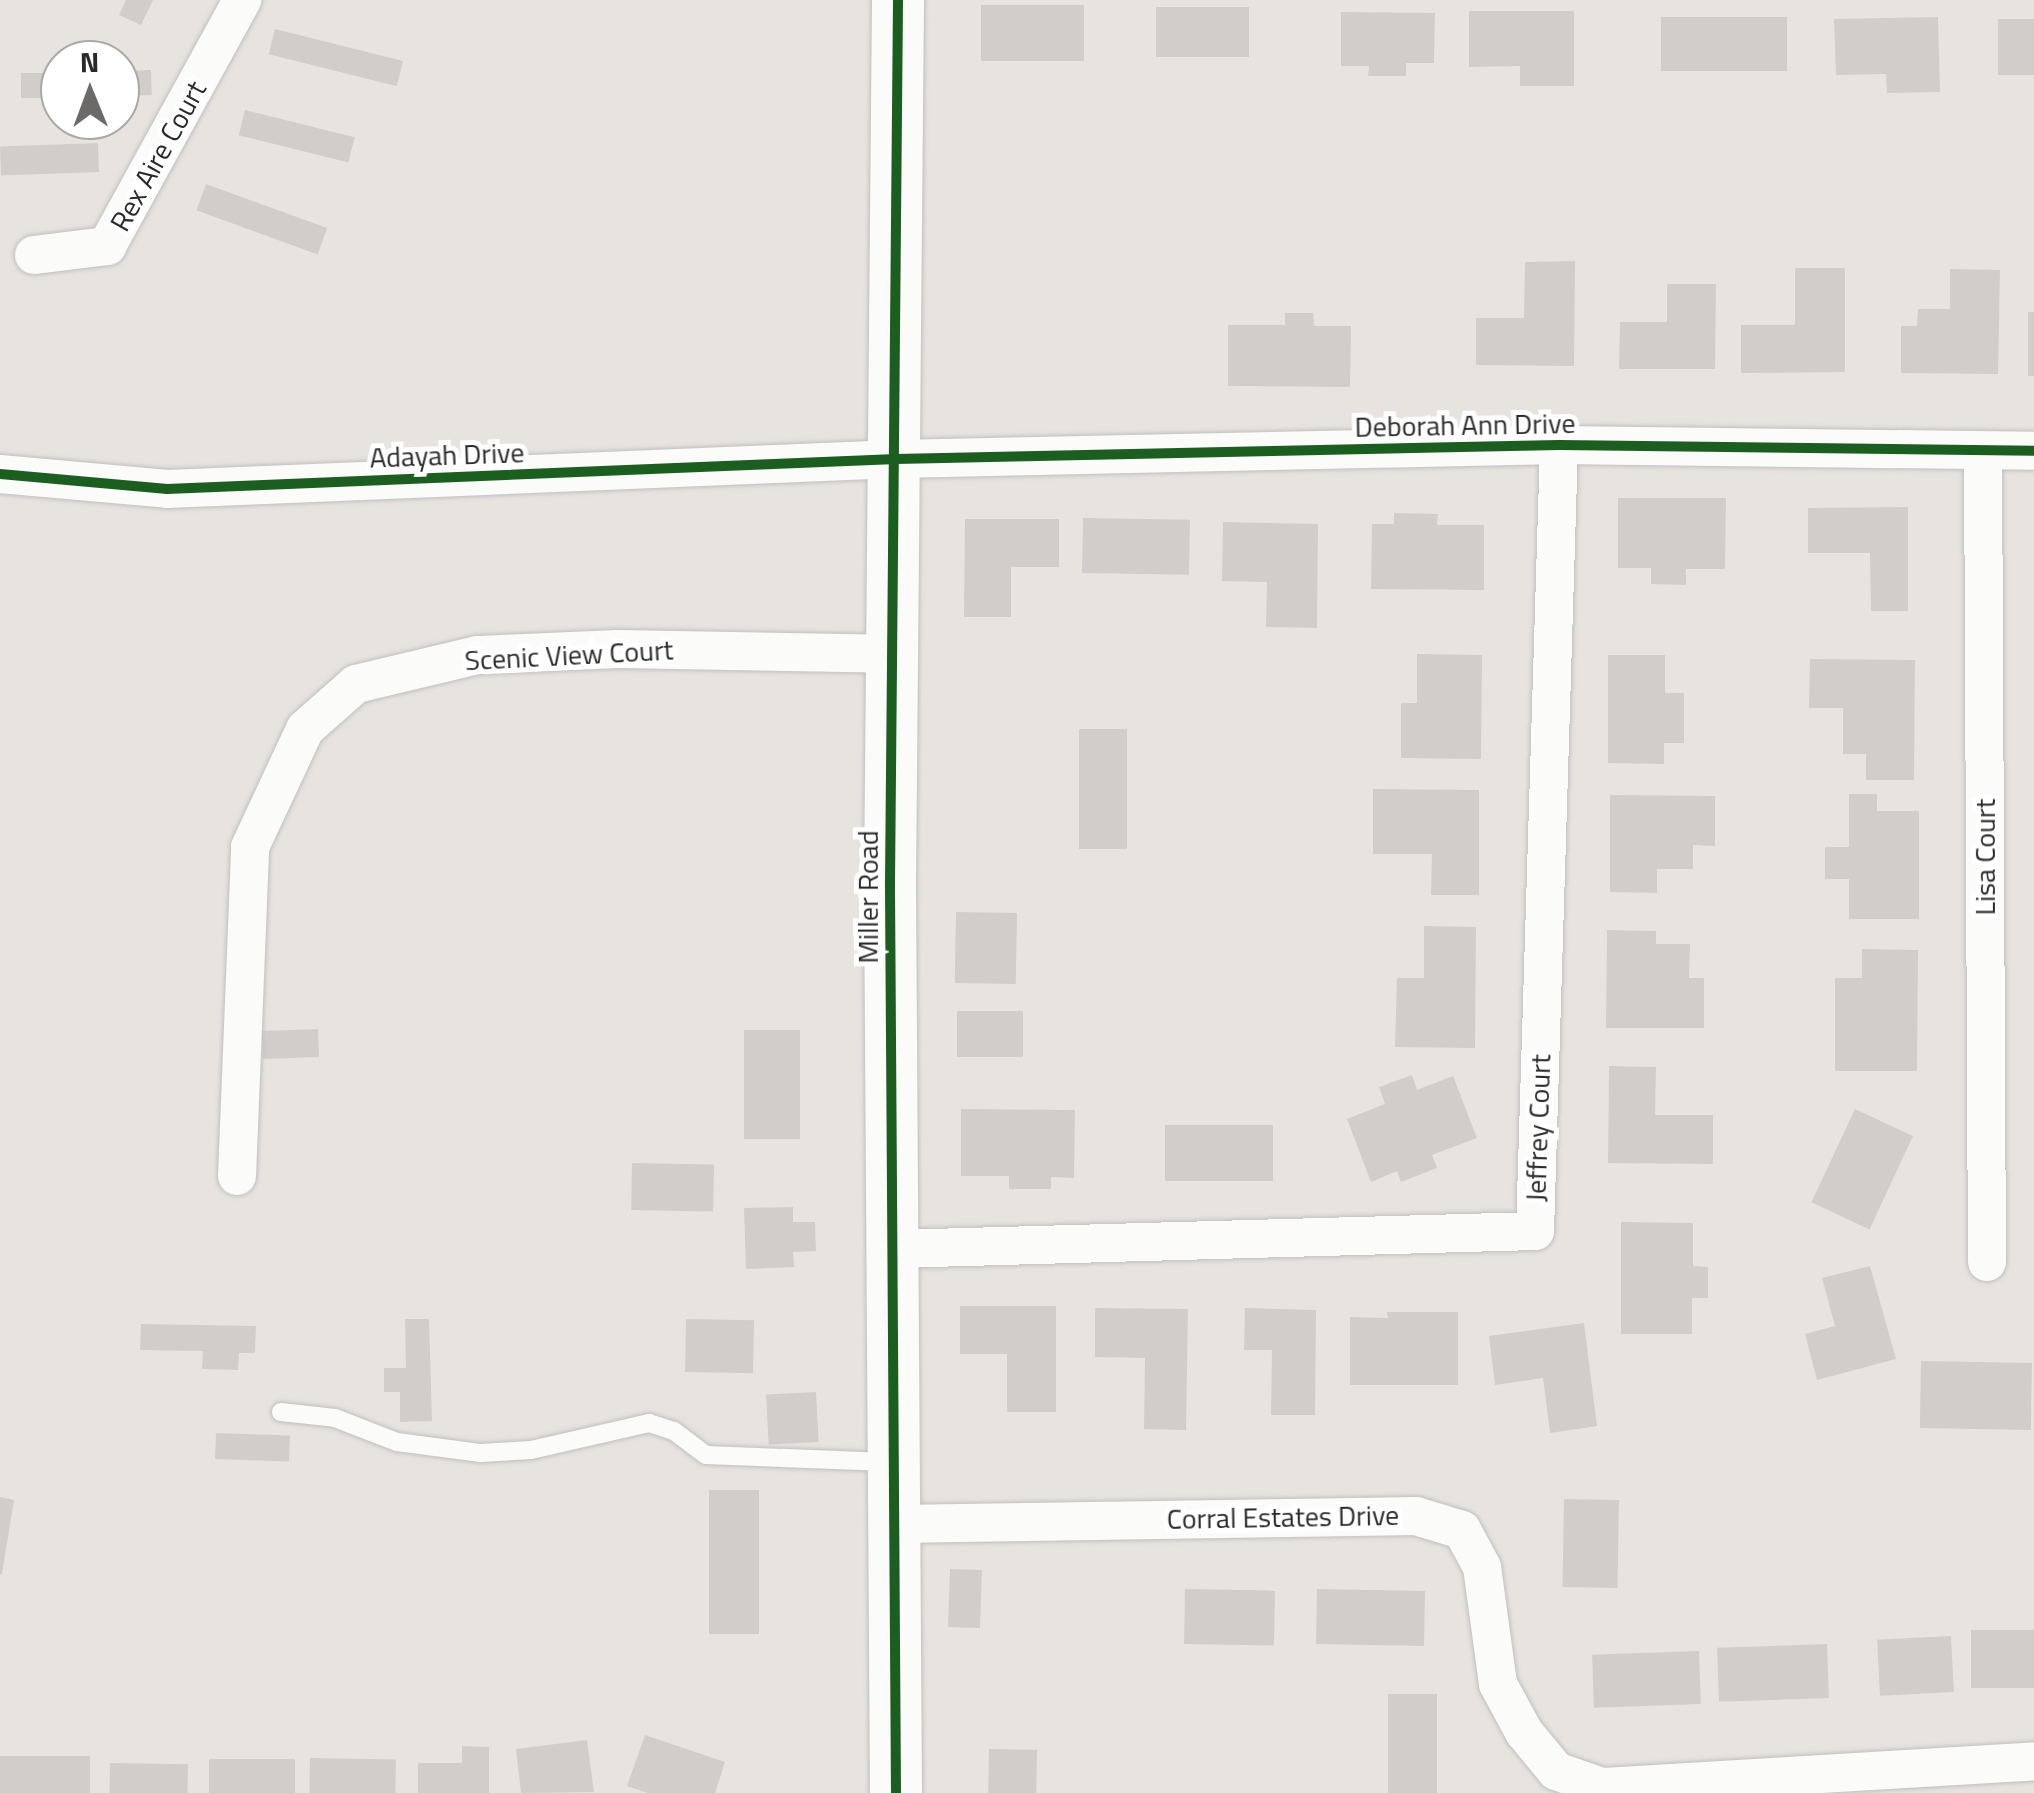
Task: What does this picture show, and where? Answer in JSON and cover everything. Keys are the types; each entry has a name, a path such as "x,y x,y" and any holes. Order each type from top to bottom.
{"street":[{"name":"Rex Aire Court","path":"34,255 107,246 242,0"},
{"name":"Miller Road","path":"896,1793 892,654 898,0"},
{"name":"Deborah Ann Drive","path":"896,460 1559,445 2034,451"},
{"name":"Jeffrey Court","path":"895,1249 1535,1231 1559,445"},
{"name":"Lisa Court","path":"1984,452 1988,1262"},
{"name":"Adayah Drive","path":"0,474 168,489 896,460"},
{"name":"Scenic View Court","path":"237,1176 250,847 304,729 356,684 478,655 618,648 892,654"},
{"name":"Corral Estates Drive","path":"895,1524 1416,1516 1462,1530 1482,1567 1498,1684 1524,1732 1556,1770 1602,1787 2034,1761"}],"lane":[{"path":"281,1412 336,1418 397,1442 481,1453 531,1450 649,1423 674,1431 706,1456 893,1462"}],"building":[{"path":"126,0 153,0 141,25 119,15"},
{"path":"981,5 1084,5 1084,61 981,61"},
{"path":"1156,7 1249,7 1249,57 1156,57"},
{"path":"1469,11 1574,11 1574,86 1520,86 1520,66 1469,67"},
{"path":"1341,12 1435,13 1434,63 1406,63 1406,76 1368,76 1369,66 1341,66"},
{"path":"1661,17 1787,17 1787,71 1661,71"},
{"path":"1938,17 1940,92 1887,93 1886,74 1836,75 1834,19"},
{"path":"1998,19 2034,19 2034,75 1998,75"},
{"path":"275,29 403,61 397,86 269,54"},
{"path":"140,70 151,70 152,95 140,95"},
{"path":"21,73 40,73 40,98 21,98"},
{"path":"245,110 355,137 348,163 239,135"},
{"path":"98,143 99,172 1,175 0,146"},
{"path":"206,184 327,228 318,254 196,210"},
{"path":"1575,261 1574,366 1476,365 1476,318 1524,318 1525,262"},
{"path":"1795,268 1845,268 1845,372 1741,373 1741,325 1795,325"},
{"path":"1950,269 2000,270 1998,374 1901,373 1901,326 1917,326 1918,309 1950,309"},
{"path":"1667,284 1716,284 1715,369 1619,369 1620,322 1667,322"},
{"path":"2028,312 2034,312 2034,376 2028,376"},
{"path":"1285,313 1313,313 1314,326 1351,326 1350,387 1228,386 1228,325 1285,325"},
{"path":"1618,498 1726,498 1725,569 1686,569 1686,585 1651,584 1651,568 1618,568"},
{"path":"1908,507 1908,611 1871,611 1870,553 1808,553 1808,508"},
{"path":"1394,513 1438,514 1437,525 1484,525 1484,590 1371,589 1372,524 1394,524"},
{"path":"1083,518 1190,520 1189,575 1082,573"},
{"path":"965,519 1059,519 1059,567 1011,567 1011,617 964,617"},
{"path":"1223,522 1318,524 1317,628 1266,627 1267,582 1222,581"},
{"path":"1417,654 1482,655 1481,759 1401,758 1401,703 1417,703"},
{"path":"1608,655 1665,655 1665,693 1684,693 1684,743 1664,743 1664,764 1608,763"},
{"path":"1810,659 1915,660 1914,780 1866,780 1866,754 1843,754 1843,708 1809,708"},
{"path":"1079,729 1127,729 1127,849 1079,849"},
{"path":"1373,789 1479,790 1479,895 1431,895 1432,854 1373,854"},
{"path":"1849,794 1877,794 1877,811 1919,811 1919,919 1849,919 1849,879 1825,879 1825,847 1849,847"},
{"path":"1610,795 1715,796 1715,846 1693,845 1693,869 1657,869 1657,893 1610,892"},
{"path":"956,912 1017,913 1016,984 955,983"},
{"path":"1424,926 1476,927 1475,1048 1395,1047 1397,978 1424,978"},
{"path":"1607,930 1656,931 1656,944 1690,944 1689,978 1704,978 1704,1028 1606,1028"},
{"path":"1862,949 1918,950 1917,1071 1835,1071 1835,978 1862,978"},
{"path":"957,1011 1023,1011 1023,1057 957,1057"},
{"path":"318,1029 319,1057 263,1059 262,1031"},
{"path":"744,1030 800,1030 800,1139 744,1139"},
{"path":"1609,1066 1656,1067 1655,1115 1713,1115 1713,1164 1608,1163"},
{"path":"1412,1075 1417,1090 1453,1076 1477,1138 1432,1155 1437,1168 1401,1182 1397,1171 1371,1182 1347,1119 1385,1104 1379,1087"},
{"path":"961,1109 1075,1110 1074,1178 1051,1177 1051,1189 1009,1189 1009,1176 961,1176"},
{"path":"1855,1109 1913,1136 1869,1229 1811,1202"},
{"path":"1165,1125 1273,1125 1273,1181 1165,1181"},
{"path":"632,1163 714,1164 713,1211 631,1210"},
{"path":"793,1207 793,1222 815,1222 816,1251 793,1252 794,1267 746,1269 744,1208"},
{"path":"1621,1222 1693,1223 1693,1266 1708,1267 1708,1298 1692,1298 1692,1334 1621,1334"},
{"path":"1870,1266 1896,1359 1817,1380 1805,1334 1835,1326 1822,1278"},
{"path":"960,1306 1056,1306 1056,1412 1007,1412 1007,1354 960,1354"},
{"path":"1095,1308 1188,1309 1186,1430 1144,1429 1145,1358 1095,1357"},
{"path":"1245,1308 1316,1310 1315,1415 1271,1415 1272,1350 1244,1350"},
{"path":"1387,1312 1458,1312 1458,1385 1350,1385 1350,1317 1388,1318"},
{"path":"405,1319 429,1319 432,1421 400,1422 400,1392 384,1392 384,1368 406,1368"},
{"path":"686,1319 754,1320 753,1373 685,1372"},
{"path":"1584,1323 1597,1426 1550,1433 1543,1378 1495,1385 1489,1336"},
{"path":"141,1324 256,1326 255,1353 239,1353 238,1370 202,1369 203,1351 140,1350"},
{"path":"1921,1361 2032,1363 2031,1430 1920,1428"},
{"path":"816,1392 819,1442 769,1445 766,1395"},
{"path":"216,1433 290,1436 289,1462 215,1459"},
{"path":"709,1490 759,1490 759,1634 709,1634"},
{"path":"0,1497 14,1500 2,1574 0,1574"},
{"path":"1564,1499 1619,1500 1617,1588 1562,1587"},
{"path":"950,1569 982,1570 980,1628 948,1627"},
{"path":"1185,1589 1275,1591 1274,1646 1184,1644"},
{"path":"1317,1589 1425,1591 1424,1646 1316,1644"},
{"path":"1971,1630 2034,1630 2034,1688 1971,1688"},
{"path":"1951,1636 1954,1692 1880,1696 1877,1640"},
{"path":"1827,1644 1829,1698 1719,1702 1717,1648"},
{"path":"1699,1651 1701,1704 1594,1708 1592,1655"},
{"path":"1388,1694 1437,1694 1437,1793 1388,1793"},
{"path":"645,1735 725,1762 715,1793 648,1793 627,1786"},
{"path":"587,1740 594,1792 521,1793 516,1749"},
{"path":"462,1746 489,1747 489,1793 418,1793 418,1763 462,1763"},
{"path":"989,1749 1037,1750 1036,1793 988,1793"},
{"path":"0,1756 90,1756 90,1793 0,1793"},
{"path":"310,1758 396,1760 395,1793 309,1793"},
{"path":"209,1759 295,1759 295,1793 209,1793"},
{"path":"110,1763 188,1764 187,1793 109,1793"}],"cycle path":[{"path":"896,1793 890,883 898,0"},
{"path":"0,474 167,489 896,459 1559,445 2034,451"}]}
